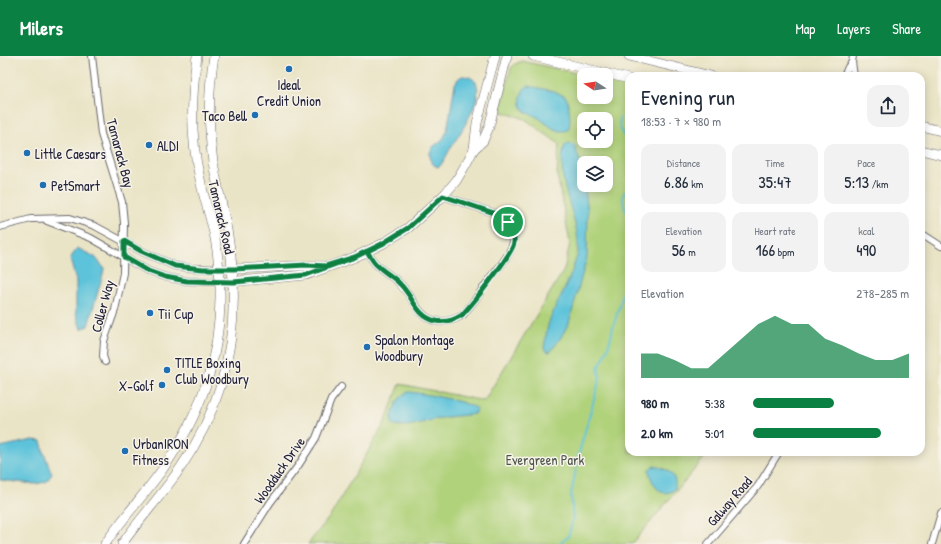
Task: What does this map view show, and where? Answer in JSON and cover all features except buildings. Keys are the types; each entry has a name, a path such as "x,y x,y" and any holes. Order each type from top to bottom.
{"street":[{"name":"Tamarack Bay","path":"92,56 102,134 122,202 124,223 124,257"},
{"name":"Tamarack Road","path":"106,544 177,449 198,410 207,385 217,344 220,310 219,269 214,235 199,178 194,148 192,110 197,56"},
{"name":"Tamarack Road","path":"122,544 182,466 197,441 210,414 222,382 230,347 233,318 234,269 214,162 210,132 210,92 214,56"},
{"path":"474,149 477,123 495,56"},
{"path":"44,220 91,238 148,271 165,277 187,281 234,282 306,275 326,266 355,257 394,237 408,228 443,196 466,164 474,149 483,141 489,127 507,56"},
{"path":"533,56 625,78"},
{"path":"629,56 695,72"},
{"path":"845,72 853,59"},
{"path":"853,59 854,72"},
{"path":"925,127 941,131"},
{"path":"925,151 941,154"},
{"path":"367,251 378,266 402,285 422,314 427,318 440,322 455,320 462,315 508,256 514,243 513,234 512,228 508,222 497,214 443,196"},
{"path":"0,227 21,220 70,218 95,226 141,251 175,266 191,268 234,269 306,265 326,266"},
{"path":"925,235 941,246"},
{"name":"Coller Way","path":"105,362 104,341 119,292 124,257"},
{"name":"Woodduck Drive","path":"244,544 270,503 298,466 316,438 331,400 341,387"},
{"name":"Galway Road","path":"710,543 758,486 777,456"},
{"path":"932,544 939,531 941,513"}],"green space":[{"name":"Evergreen Park","path":"522,61 577,73 577,104 613,104 613,82 625,85 625,456 706,456 632,544 308,544 331,515 384,424 400,384 484,401 564,270 570,243 557,175 559,144 525,119 500,111 511,68 515,64"}],"water":[{"path":"462,76 473,79 477,86 477,95 474,106 462,130 439,167 434,165 432,162 430,153 433,147 443,139 447,131 455,84"},
{"path":"528,86 554,91 566,97 570,118 568,130 559,131 537,117 524,111 521,106 521,96"},
{"path":"569,143 575,146 578,156 577,192 586,192 588,213 587,257 569,323 560,339 550,352 546,351 544,348 549,322 569,278 578,253 576,226 562,172 562,159 565,145"},
{"path":"77,248 95,257 104,268 88,326 81,329 76,314 76,281 70,259"},
{"path":"409,392 457,401 474,407 477,410 474,414 442,418 405,426 394,425 391,421 399,399 405,393"},
{"path":"33,440 41,441 52,474 46,482 34,484 0,480 0,447"},
{"path":"654,466 667,470 673,475 675,489 671,492 665,493 656,487 650,476 649,469"}],"waterway":[{"path":"620,118 620,130 625,136"},
{"path":"625,193 623,196 625,208"},
{"path":"559,544 568,537 573,519 571,495 579,453 600,376 598,368 608,348 625,289"}],"place":[{"name":"Ideal Credit Union","path":"289,69"},
{"name":"Taco Bell","path":"255,115"},
{"name":"ALDI","path":"149,145"},
{"name":"Little Caesars","path":"27,153"},
{"name":"PetSmart","path":"43,185"},
{"name":"Tii Cup","path":"150,313"},
{"name":"Spalon Montage Woodbury","path":"367,347"},
{"name":"TITLE Boxing Club Woodbury","path":"167,370"},
{"name":"X-Golf","path":"162,385"},
{"name":"UrbanIRON Fitness","path":"125,451"}],"route":[{"path":"508,222 497,214 443,196 408,228 382,244 367,251 355,257 326,266 306,275 234,282 187,281 165,277 148,271 124,257 124,241 161,261 175,266 203,269 234,269 306,265 326,266 340,262 355,257 367,251 378,266 402,285 422,314 427,318 440,322 455,320 462,315 508,256 514,243 512,228 508,222"}]}
